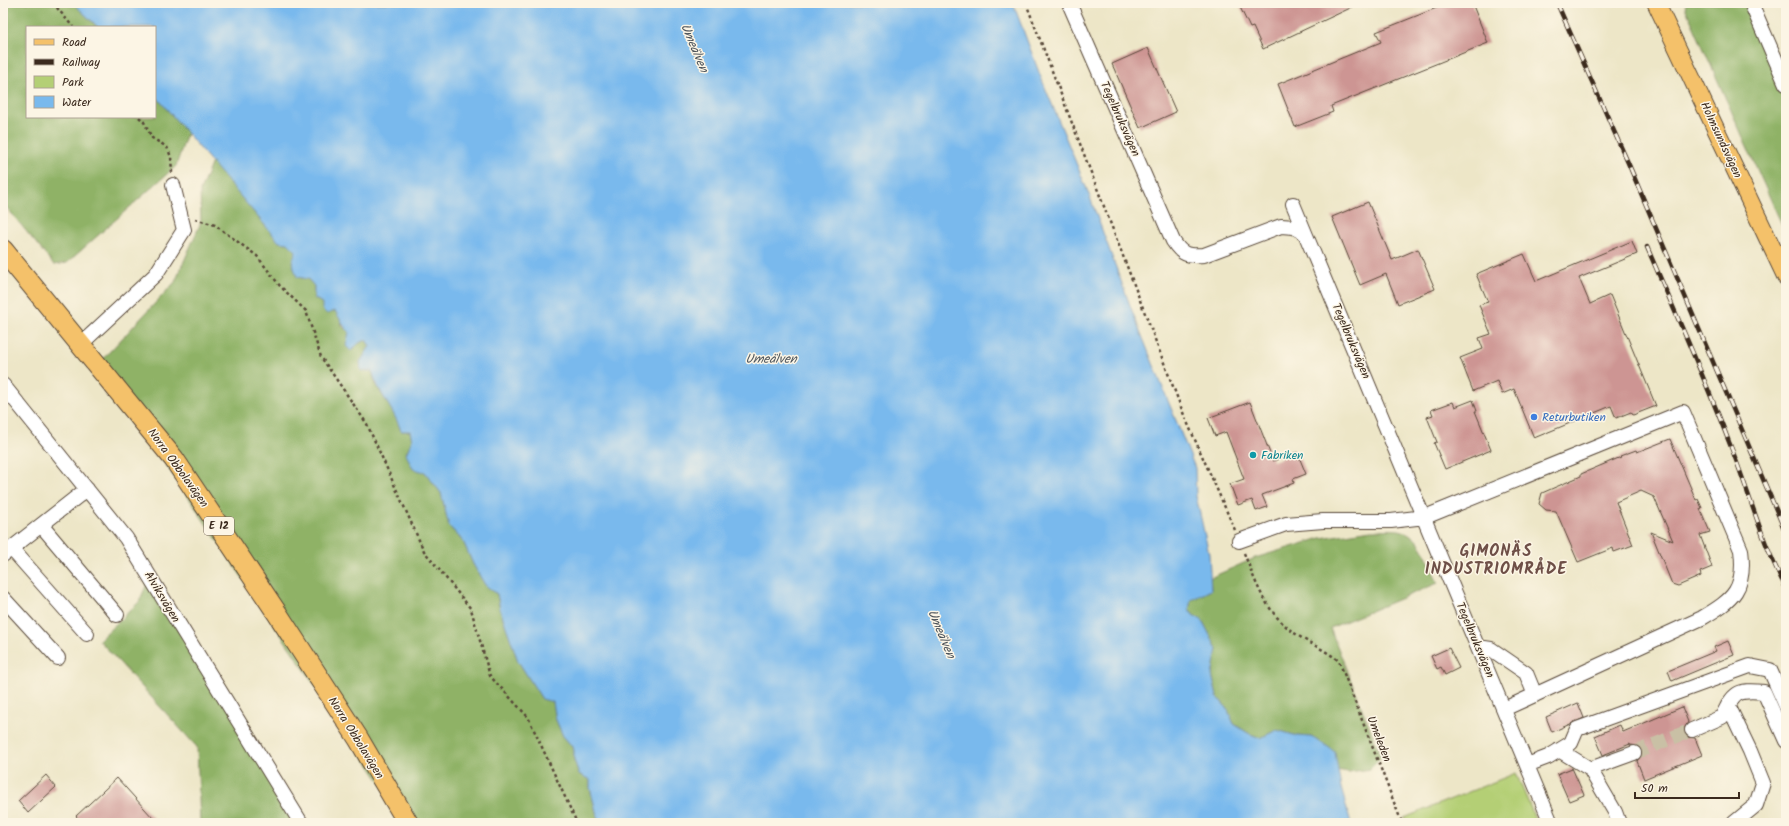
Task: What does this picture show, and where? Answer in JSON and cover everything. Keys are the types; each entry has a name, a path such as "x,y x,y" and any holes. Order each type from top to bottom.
{"highway":[{"name":"Norra Obbolavägen","path":"3,250 174,459 278,613 350,725 408,823"}],"main road":[{"name":"Holmsundsvägen","path":"1656,3 1786,277"}],"street":[{"name":"Tegelbruksvägen","path":"1069,3 1170,234 1179,251 1190,256 1204,255 1282,226 1294,227 1305,233 1425,517 1551,823"},
{"path":"1751,3 1786,84"},
{"path":"81,344 156,274 184,230 181,211 173,184"},
{"path":"1293,204 1305,233"},
{"name":"Alviksvägen","path":"3,385 126,538 301,823"},
{"path":"1239,541 1286,524 1323,521 1391,521 1425,517 1683,412 1741,550 1743,566 1737,591 1724,605 1702,618 1504,709"},
{"path":"87,488 7,552 87,634"},
{"path":"41,525 117,615"},
{"path":"3,598 58,658"},
{"path":"1478,647 1491,649 1526,673 1535,695"},
{"path":"1527,765 1548,756 1571,743 1577,730 1750,666 1770,670 1786,706"},
{"path":"1692,730 1722,717 1731,699 1745,690 1764,692 1786,741"},
{"path":"1728,705 1750,750 1763,783 1756,805 1734,823"},
{"path":"1559,750 1590,770 1615,812 1619,823"},
{"path":"1590,770 1634,753"}],"path":[{"path":"53,3 72,26"},
{"path":"1026,3 1184,415 1220,494 1239,541"},
{"path":"140,118 144,122 152,138 167,147 171,156 173,184"},
{"path":"181,211 215,225 257,256 280,286 306,311 321,358 367,424 424,550 471,608 490,676 528,717 577,823"},
{"name":"Umeleden","path":"1239,541 1259,591 1270,610 1285,626 1305,640 1326,650 1339,661 1402,823"}],"green space":[{"path":"3,3 73,3 97,26 26,26 26,118 156,118 156,96 187,133 176,166 67,263 54,265 3,203"},
{"path":"1687,3 1745,3 1786,98 1786,234 1685,7"},
{"path":"212,162 279,242 288,243 296,251 297,277 308,279 314,286 314,298 335,311 340,318 342,326 349,332 351,350 359,343 366,340 370,346 361,362 372,371 376,385 396,417 401,431 410,431 412,440 406,454 425,472 441,493 449,526 463,541 473,564 485,585 497,594 500,609 518,661 542,699 553,701 556,720 563,736 574,751 574,760 579,774 590,780 590,788 599,823 408,823 98,364 175,282 201,222 200,191"},
{"path":"1371,530 1399,530 1414,537 1424,551 1438,583 1330,628 1381,757 1370,769 1349,772 1336,770 1334,752 1311,737 1297,736 1277,730 1260,738 1248,733 1234,724 1227,708 1217,697 1212,675 1217,649 1202,620 1193,615 1189,609 1191,600 1211,590 1210,578 1255,558 1321,538"},
{"path":"150,577 301,823 200,823 197,747 99,640 139,602"},
{"path":"1516,773 1537,823 1406,823 1404,818"}],"water":[{"name":"Umeälven","path":"73,3 1013,3 1040,75 1088,192 1134,316 1195,468 1196,496 1209,554 1211,590 1191,600 1189,609 1193,615 1202,620 1217,649 1212,675 1217,697 1227,708 1234,724 1248,733 1260,738 1277,730 1297,736 1311,737 1335,752 1341,788 1351,823 599,823 590,788 590,780 579,774 574,760 574,750 563,736 556,720 553,702 542,699 518,661 500,609 497,594 485,585 473,564 463,541 449,526 441,493 425,472 413,469 406,454 412,440 410,431 401,431 394,415 378,387 372,371 361,371 360,362 370,346 366,340 359,343 351,351 346,346 349,332 335,311 327,314 322,309 322,303 314,298 314,286 308,279 297,277 292,262 296,251 288,243 279,242 156,96 156,26 97,26"}],"building":[{"path":"1238,3 1361,3 1263,49 1253,27 1250,28"},
{"path":"1438,3 1472,3 1488,43 1331,106 1333,112 1295,127 1278,84 1381,42 1376,32 1439,7"},
{"path":"1148,48 1176,112 1140,128 1112,64"},
{"path":"1368,202 1392,260 1418,249 1435,289 1398,304 1386,274 1360,285 1332,217"},
{"path":"1632,241 1637,254 1579,278 1590,304 1610,295 1656,406 1633,415 1631,412 1616,418 1611,406 1534,438 1514,389 1502,394 1497,381 1473,391 1460,358 1483,349 1479,338 1491,334 1479,305 1488,302 1476,274 1524,254 1536,281"},
{"path":"1473,400 1477,411 1475,411 1491,450 1445,469 1434,443 1437,442 1427,417 1433,415 1431,410 1453,402 1455,407"},
{"name":"Fabriken","path":"1250,402 1273,461 1297,452 1306,474 1293,479 1294,483 1262,495 1267,507 1256,511 1252,500 1238,505 1230,484 1244,479 1226,432 1215,436 1208,418"},
{"path":"1670,439 1696,500 1698,499 1702,508 1700,509 1710,532 1700,535 1712,567 1700,572 1701,576 1678,586 1672,584 1651,532 1673,541 1654,497 1641,491 1616,502 1633,545 1614,552 1613,548 1578,562 1556,511 1546,510 1539,504 1542,493 1621,457 1620,456 1636,450 1637,452"},
{"path":"1728,641 1734,655 1672,681 1668,671 1716,651 1714,647"},
{"path":"1449,648 1459,668 1445,675 1441,667 1437,669 1431,656"},
{"path":"1578,703 1584,718 1552,732 1546,717"},
{"path":"1682,707 1688,722 1684,729 1684,733 1687,737 1695,738 1702,755 1644,779 1637,761 1642,754 1639,746 1630,744 1603,755 1595,736 1620,725 1623,732"},
{"path":"1572,768 1584,795 1569,801 1557,774"},
{"path":"46,775 56,787 28,813 18,801"},
{"path":"117,778 153,818 147,823 83,823 76,816"}],"tunnel":[{"path":"1634,753 1692,730"}],"railway":[{"path":"1557,3 1629,165 1786,533"},
{"path":"1647,247 1710,393 1769,552 1786,588"}],"place":[{"name":"Returbutiken","path":"1534,417"},
{"name":"Fabriken","path":"1253,455"}],"district":[{"name":"GIMONÄS INDUSTRIOMRÅDE","path":"1496,560"}]}
